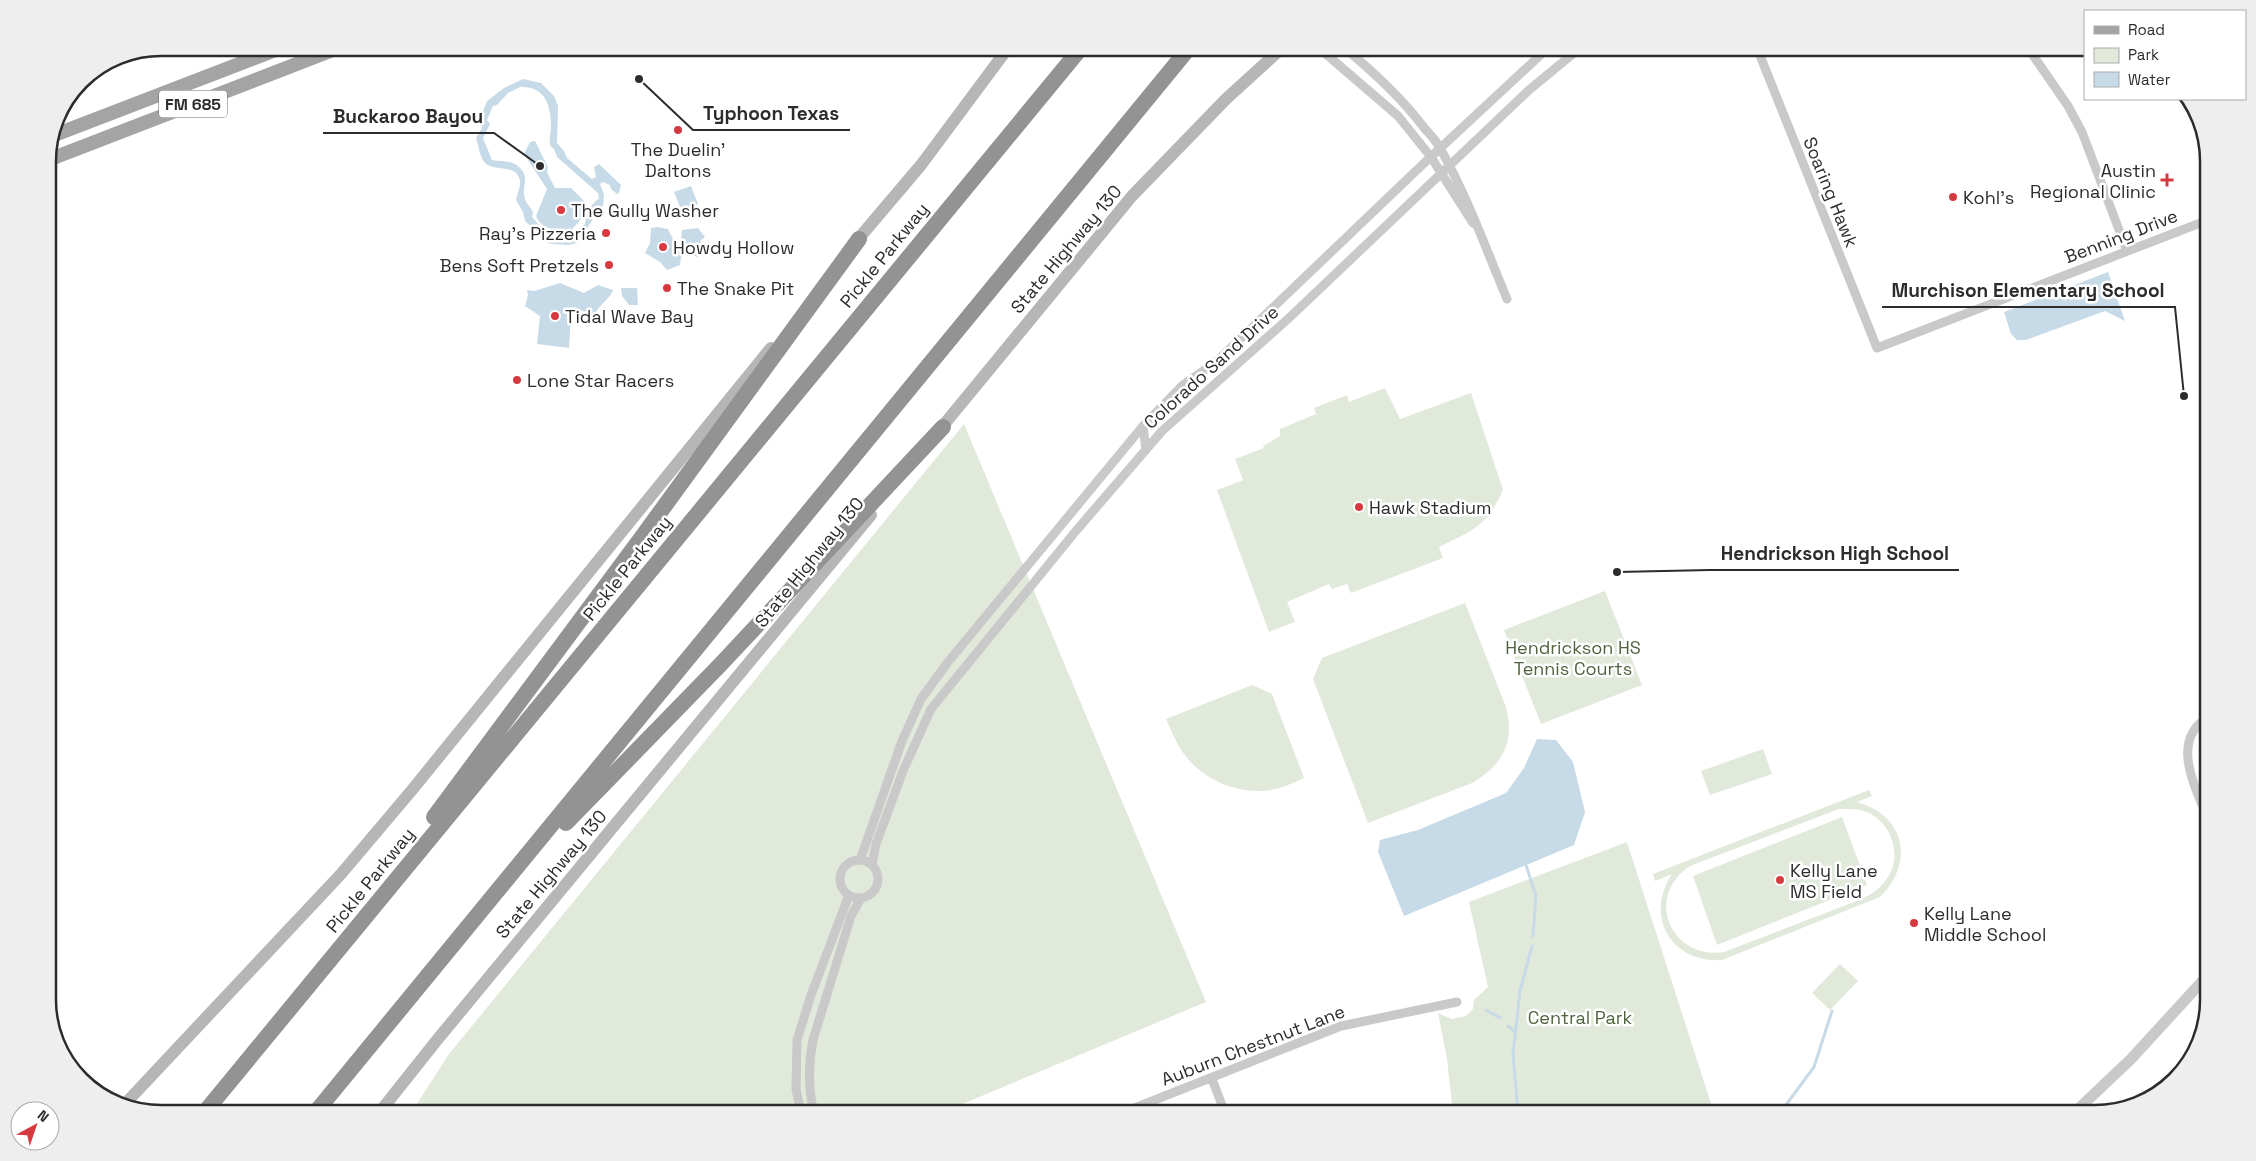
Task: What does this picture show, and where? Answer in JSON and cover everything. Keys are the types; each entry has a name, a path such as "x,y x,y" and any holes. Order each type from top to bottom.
{"highway":[{"name":"Pickle Parkway","path":"211,1105 1074,56"},
{"path":"322,1105 1182,56"},
{"path":"298,1000 614,576 859,238"},
{"path":"465,930 616,769 720,665 943,427"}],"main road":[{"name":"FM 685","path":"60,133 260,56"},
{"name":"FM 685","path":"56,157 317,56"},
{"path":"129,1100 341,874 412,790 859,238 921,165 1002,56"},
{"name":"State Highway 130","path":"386,1105 437,1040 1132,196 1226,100 1273,56"}],"street":[{"path":"1328,56 1398,116 1431,157 1476,227"},
{"path":"1354,56 1415,115 1441,149 1471,208 1476,227 1507,300"},
{"name":"Colorado Sand Drive","path":"860,860 902,740 921,699 948,662 1143,426 1183,384 1223,356 1540,56"},
{"name":"Colorado Sand Drive","path":"872,865 876,844 903,771 931,709 1075,532 1162,431 1289,318 1441,172 1554,67 1569,56"},
{"name":"Soaring Hawk","path":"1760,56 1877,348"},
{"path":"2034,56 2068,106 2082,132 2127,251"},
{"name":"Benning Drive","path":"1877,348 2200,223"},
{"path":"1143,426 1146,450"},
{"path":"2200,724 2196,727 2189,742 2187,760 2191,777 2200,799"},
{"path":"860,860 872,865 878,876 876,888 867,896 861,898 849,895 841,885 841,873 848,863 860,860"},
{"path":"799,1105 796,1089 798,1040 811,995 849,895"},
{"path":"812,1105 808,1091 809,1059 813,1040 851,916 861,898"},
{"path":"2083,1105 2131,1058 2200,984"},
{"name":"Auburn Chestnut Lane","path":"1145,1105 1341,1026 1457,1002"},
{"path":"797,1058 809,1059"},
{"path":"1212,1079 1222,1105"}],"green space":[{"name":"Hawk Stadium","path":"1385,388 1400,419 1471,393 1503,490 1491,512 1478,526 1439,547 1443,558 1351,593 1347,584 1332,589 1329,584 1287,602 1295,622 1269,632 1217,490 1243,480 1235,459 1264,448 1263,446 1280,436 1280,429 1316,414 1314,408 1347,395 1349,402"},
{"path":"964,424 1206,1002 960,1105 416,1105 449,1054"},
{"name":"Hendrickson HS Tennis Courts","path":"1605,591 1642,685 1541,724 1504,630"},
{"path":"1465,603 1506,707 1509,731 1504,751 1492,768 1472,783 1368,823 1313,679 1322,658"},
{"path":"1252,685 1272,694 1304,778 1286,786 1263,791 1252,791 1228,786 1206,775 1188,759 1178,745 1166,719"},
{"path":"1763,749 1772,774 1710,795 1701,771"},
{"path":"1869,790 1872,796 1857,802 1873,808 1886,818 1895,829 1900,842 1901,855 1898,870 1891,884 1880,897 1722,960 1704,959 1689,954 1676,945 1667,934 1662,921 1661,906 1664,890 1672,874 1655,881 1653,874","holes":["1839,809 1865,811 1877,818 1884,825 1893,843 1894,862 1891,871 1886,880 1875,891 1862,899 1724,952 1705,952 1689,946 1677,936 1670,923 1666,909 1668,893 1676,879 1690,866"]},
{"name":"Kelly Lane MS Field","path":"1842,817 1867,885 1717,945 1693,876"},
{"name":"Central Park","path":"1627,842 1711,1105 1452,1105 1447,1059 1438,1013 1452,1019 1466,1016 1473,1009 1474,1000 1488,987 1469,902"},
{"path":"1840,964 1858,981 1830,1010 1812,993"}],"water":[{"path":"523,79 541,83 554,96 558,106 557,143 567,158 592,179 596,177 594,167 599,164 621,185 617,194 611,189 610,185 603,182 600,184 604,195 603,206 593,214 592,221 577,243 569,245 548,243 525,221 523,212 516,200 520,183 518,175 510,170 489,166 481,157 476,138 482,128 479,121 487,101 504,88","holes":["520,87 529,88 541,93 548,104 551,119 550,144 557,157 598,193 599,198 587,210 585,224 577,230 573,238 554,237 532,217 533,212 525,198 525,175 515,164 492,160 483,138 490,124 487,120 493,106 497,105 508,93"]},
{"name":"The Gully Washer","path":"535,141 548,167 547,172 555,188 571,188 587,204 579,222 569,232 545,227 536,216 547,189 524,154 530,142"},
{"path":"691,186 698,204 691,207 690,217 685,219 674,192"},
{"name":"Howdy Hollow","path":"651,228 668,229 678,249 686,245 681,239 682,230 698,228 705,237 700,241 703,245 701,252 697,257 688,253 681,257 680,265 667,270 660,262 645,253 650,243"},
{"path":"2108,272 2125,321 2105,311 2026,340 2017,340 2011,334 2004,312"},
{"name":"Tidal Wave Bay","path":"560,283 584,293 598,285 613,290 599,307 596,314 590,315 580,310 571,315 569,348 537,344 540,316 525,306 528,295 527,290 534,291"},
{"path":"621,288 637,288 638,305 629,305 622,296"},
{"path":"1537,739 1556,740 1573,762 1585,812 1574,845 1404,916 1378,852 1380,840 1418,830 1506,793 1524,768"}],"waterway":[{"path":"1525,862 1536,896 1533,936"},
{"path":"1517,1105 1513,1054 1520,991 1532,946"},
{"path":"1486,1010 1500,1018"},
{"path":"1786,1105 1814,1067 1832,1011"},
{"path":"1508,1026 1515,1032"}],"place":[{"name":"Typhoon Texas","path":"639,79"},
{"name":"The Duelin’ Daltons","path":"678,130"},
{"name":"Buckaroo Bayou","path":"540,166"},
{"name":"Austin Regional Clinic","path":"2167,180"},
{"name":"Kohl's","path":"1953,197"},
{"name":"The Gully Washer","path":"561,210"},
{"name":"Ray's Pizzeria","path":"606,233"},
{"name":"Howdy Hollow","path":"663,247"},
{"name":"Bens Soft Pretzels","path":"609,265"},
{"name":"The Snake Pit","path":"667,288"},
{"name":"Tidal Wave Bay","path":"555,316"},
{"name":"Lone Star Racers","path":"517,380"},
{"name":"Murchison Elementary School","path":"2184,396"},
{"name":"Hawk Stadium","path":"1359,507"},
{"name":"Hendrickson High School","path":"1617,572"},
{"name":"Kelly Lane MS Field","path":"1780,880"},
{"name":"Kelly Lane Middle School","path":"1914,923"}]}
